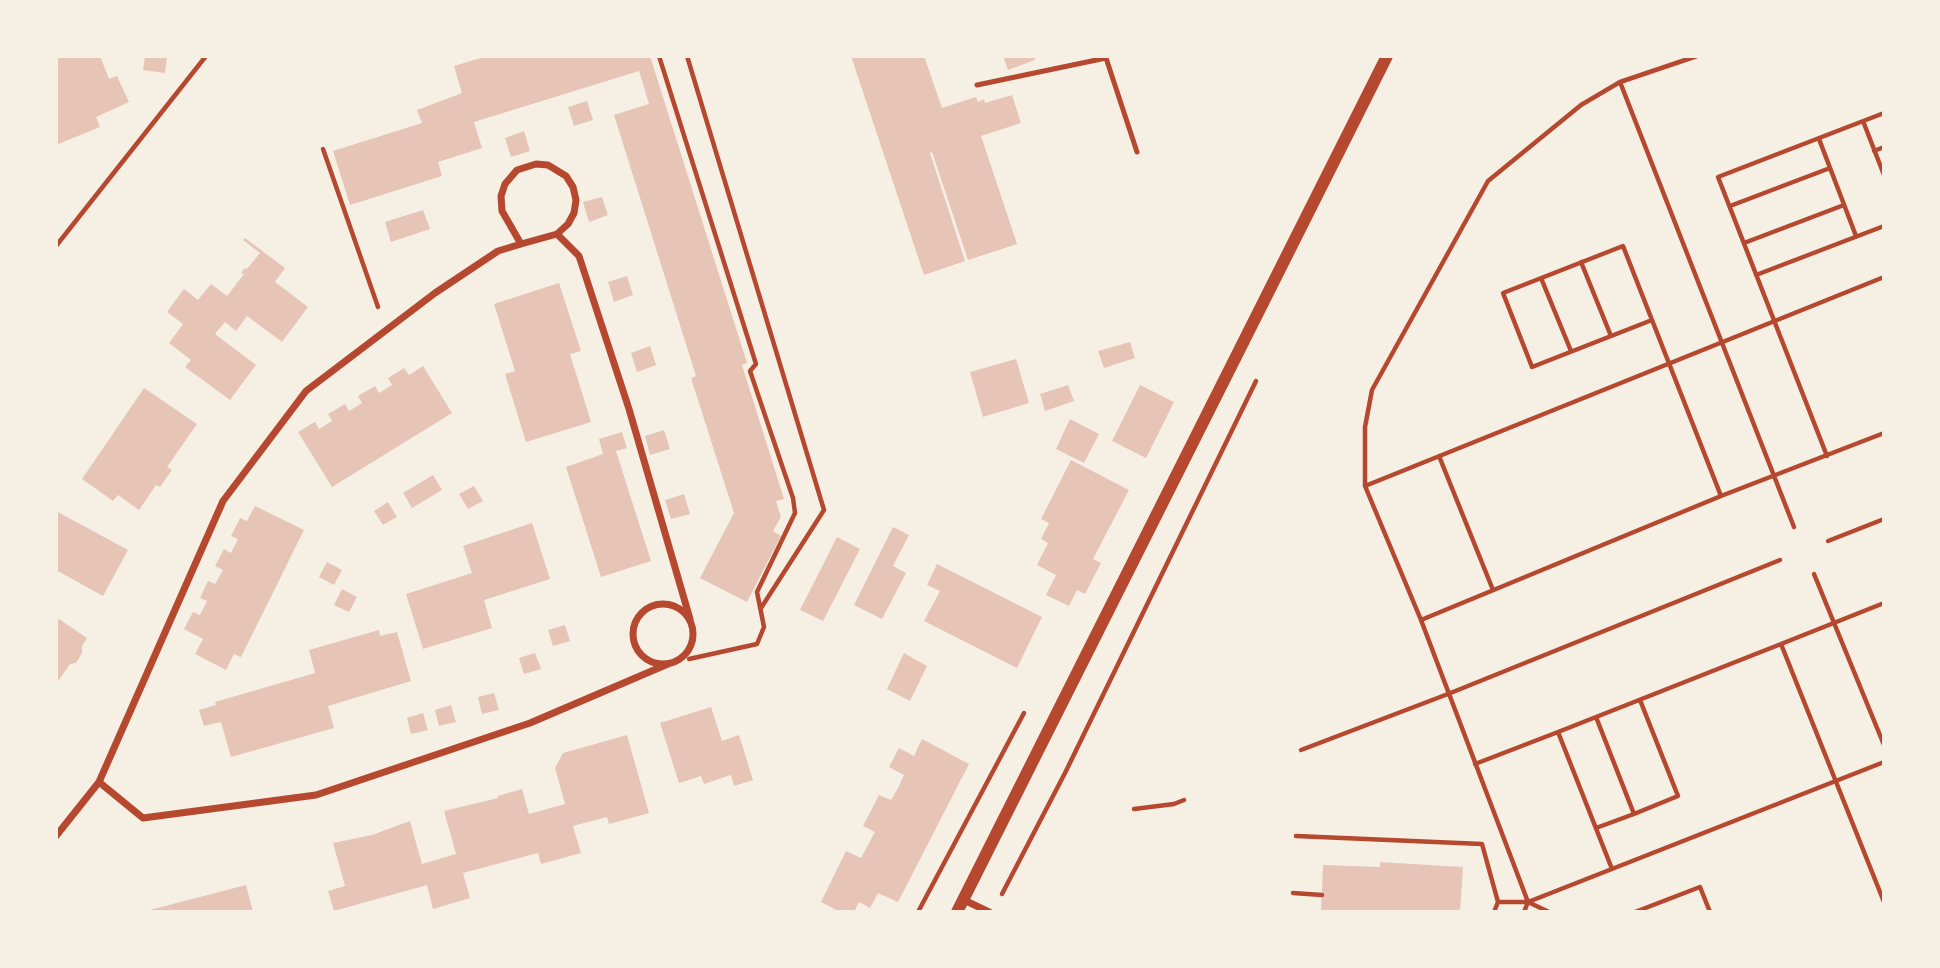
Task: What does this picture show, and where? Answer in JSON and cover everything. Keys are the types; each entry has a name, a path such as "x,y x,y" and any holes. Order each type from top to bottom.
{"street":[{"path":"989,912 961,906 1387,56"},
{"path":"56,836 99,782 223,501 306,391 435,293 498,251 557,234 568,224 574,213 576,200 573,187 566,176 555,168 529,165 517,170 505,184 500,200 502,211 521,244"},
{"path":"99,782 143,818 316,795 530,723 678,661 688,652 693,630 629,409 579,256 557,234"},
{"path":"668,664 649,661 635,647 632,637 637,618 646,608 660,604 674,606 690,619"}],"lane":[{"path":"977,85 1106,58 1137,152"}],"path":[{"path":"56,246 206,56"},
{"path":"659,56 756,364 750,371 793,498 795,513 757,592 764,627 757,644 668,664"},
{"path":"687,56 824,510 761,608"},
{"path":"1524,912 1528,902 1421,620 1365,486 1365,427 1372,390 1488,181 1581,105 1620,82 1697,56"},
{"path":"1620,82 1794,527"},
{"path":"1827,456 1718,177 1884,113"},
{"path":"1863,121 1884,175"},
{"path":"1819,139 1856,236"},
{"path":"1874,151 1884,147"},
{"path":"323,149 387,331"},
{"path":"1730,206 1830,167"},
{"path":"1744,243 1844,205"},
{"path":"1756,275 1884,226"},
{"path":"1652,320 1532,367 1503,293 1623,246 1721,496"},
{"path":"1581,262 1611,336"},
{"path":"1365,486 1884,277"},
{"path":"1541,278 1571,351"},
{"path":"999,900 1065,773 1257,379"},
{"path":"1421,620 1721,496 1884,433"},
{"path":"1438,456 1493,590"},
{"path":"1828,541 1884,519"},
{"path":"1301,750 1448,694 1780,560"},
{"path":"1814,574 1884,745"},
{"path":"1475,764 1884,603"},
{"path":"1782,644 1884,902"},
{"path":"1596,828 1678,796 1640,700"},
{"path":"1596,717 1634,814"},
{"path":"1558,732 1612,869"},
{"path":"1498,902 1528,902 1884,762"},
{"path":"1134,809 1174,804 1184,800"},
{"path":"1296,836 1482,844 1498,902 1494,912"},
{"path":"1635,912 1700,887 1710,912"},
{"path":"1293,893 1322,895"},
{"path":"1528,902 1549,912"}],"building":[{"path":"100,56 109,79 117,76 129,102 96,117 100,127 56,145 56,58"},
{"path":"145,56 167,57 165,73 143,70"},
{"path":"487,56 650,56 747,363 742,365 784,499 776,501 781,517 773,531 781,536 747,602 700,578 734,513 691,378 696,376 614,115 649,104 639,71 474,122 482,148 438,162 442,176 350,205 333,151 422,123 417,110 462,93 454,66"},
{"path":"851,56 924,56 942,108 976,97 978,102 984,99 985,103 1012,95 1021,123 981,136 1017,244 968,260 932,152 930,153 965,261 924,275"},
{"path":"1003,56 1034,56 1035,60 1008,70"},
{"path":"587,101 593,120 574,126 568,107"},
{"path":"524,131 530,151 511,157 505,138"},
{"path":"602,197 608,215 589,222 583,202"},
{"path":"423,210 430,229 391,242 385,222"},
{"path":"245,238 285,268 275,282 308,307 282,342 247,316 236,331 225,322 215,334 256,365 230,400 185,367 191,360 169,343 183,324 167,312 184,289 198,300 211,284 227,296 244,274 241,273 260,253 243,240"},
{"path":"627,276 633,295 614,302 608,282"},
{"path":"559,283 581,351 570,354 591,422 526,442 505,374 515,371 494,304"},
{"path":"1130,342 1135,358 1104,368 1098,351"},
{"path":"650,346 656,365 637,372 631,353"},
{"path":"1016,359 1029,403 983,417 970,372"},
{"path":"423,366 452,413 332,487 298,432 315,422 319,429 332,421 328,414 345,404 349,411 362,403 358,396 375,386 379,393 392,385 388,378 404,368 409,375"},
{"path":"1068,385 1074,401 1045,411 1040,394"},
{"path":"1140,385 1174,402 1146,458 1112,441"},
{"path":"144,388 197,424 167,467 172,470 160,487 156,485 139,510 118,495 113,501 82,479"},
{"path":"1070,419 1099,434 1084,463 1056,449"},
{"path":"664,430 670,449 650,455 645,436"},
{"path":"622,432 627,448 616,451 651,561 601,577 566,467 603,454 599,439"},
{"path":"1071,460 1129,490 1093,559 1101,563 1085,594 1077,590 1069,606 1046,595 1056,575 1037,565 1048,543 1041,539 1049,523 1041,519"},
{"path":"433,475 442,490 412,508 403,493"},
{"path":"474,486 483,501 468,509 459,494"},
{"path":"684,494 690,514 671,519 665,500"},
{"path":"388,502 397,517 383,525 374,511"},
{"path":"255,506 304,530 241,657 234,654 226,670 195,654 203,639 184,629 193,612 200,615 207,601 200,598 208,581 215,584 223,570 215,566 224,549 231,553 238,539 231,536 240,518 247,521"},
{"path":"56,511 128,550 103,596 56,570"},
{"path":"532,523 550,579 484,600 492,628 423,649 406,594 472,573 463,546"},
{"path":"893,527 909,535 893,566 906,573 882,619 854,605"},
{"path":"837,537 860,549 823,621 800,610"},
{"path":"327,562 342,570 334,585 319,577"},
{"path":"937,564 1042,617 1017,668 924,621 940,591 927,585"},
{"path":"342,589 357,597 349,612 334,605"},
{"path":"56,617 87,638 76,663 70,664 56,684"},
{"path":"565,625 570,641 553,646 548,630"},
{"path":"379,630 380,636 397,632 411,681 328,706 334,728 231,757 221,722 204,726 199,710 216,705 215,702 315,673 309,650"},
{"path":"535,653 541,669 524,674 519,658"},
{"path":"904,653 927,666 910,701 887,689"},
{"path":"494,693 499,710 482,714 478,697"},
{"path":"451,705 456,722 439,726 435,710"},
{"path":"711,707 722,741 739,735 753,780 734,786 731,775 704,784 701,776 679,783 660,723"},
{"path":"423,713 428,730 411,734 407,718"},
{"path":"627,735 649,813 609,824 607,817 573,826 581,853 541,864 538,853 463,873 470,898 433,909 427,885 334,911 328,891 345,886 333,843 372,835 410,821 422,864 456,854 444,811 498,798 522,789 529,814 565,804 555,768 563,753"},
{"path":"922,739 969,764 898,902 878,893 870,908 859,902 854,912 840,912 821,902 846,851 861,858 875,832 863,826 879,795 891,800 898,788 904,775 889,767 899,748 914,756"},
{"path":"1380,862 1463,867 1460,912 1321,912 1323,865 1380,867"},
{"path":"246,885 253,912 146,912 146,911"}]}
